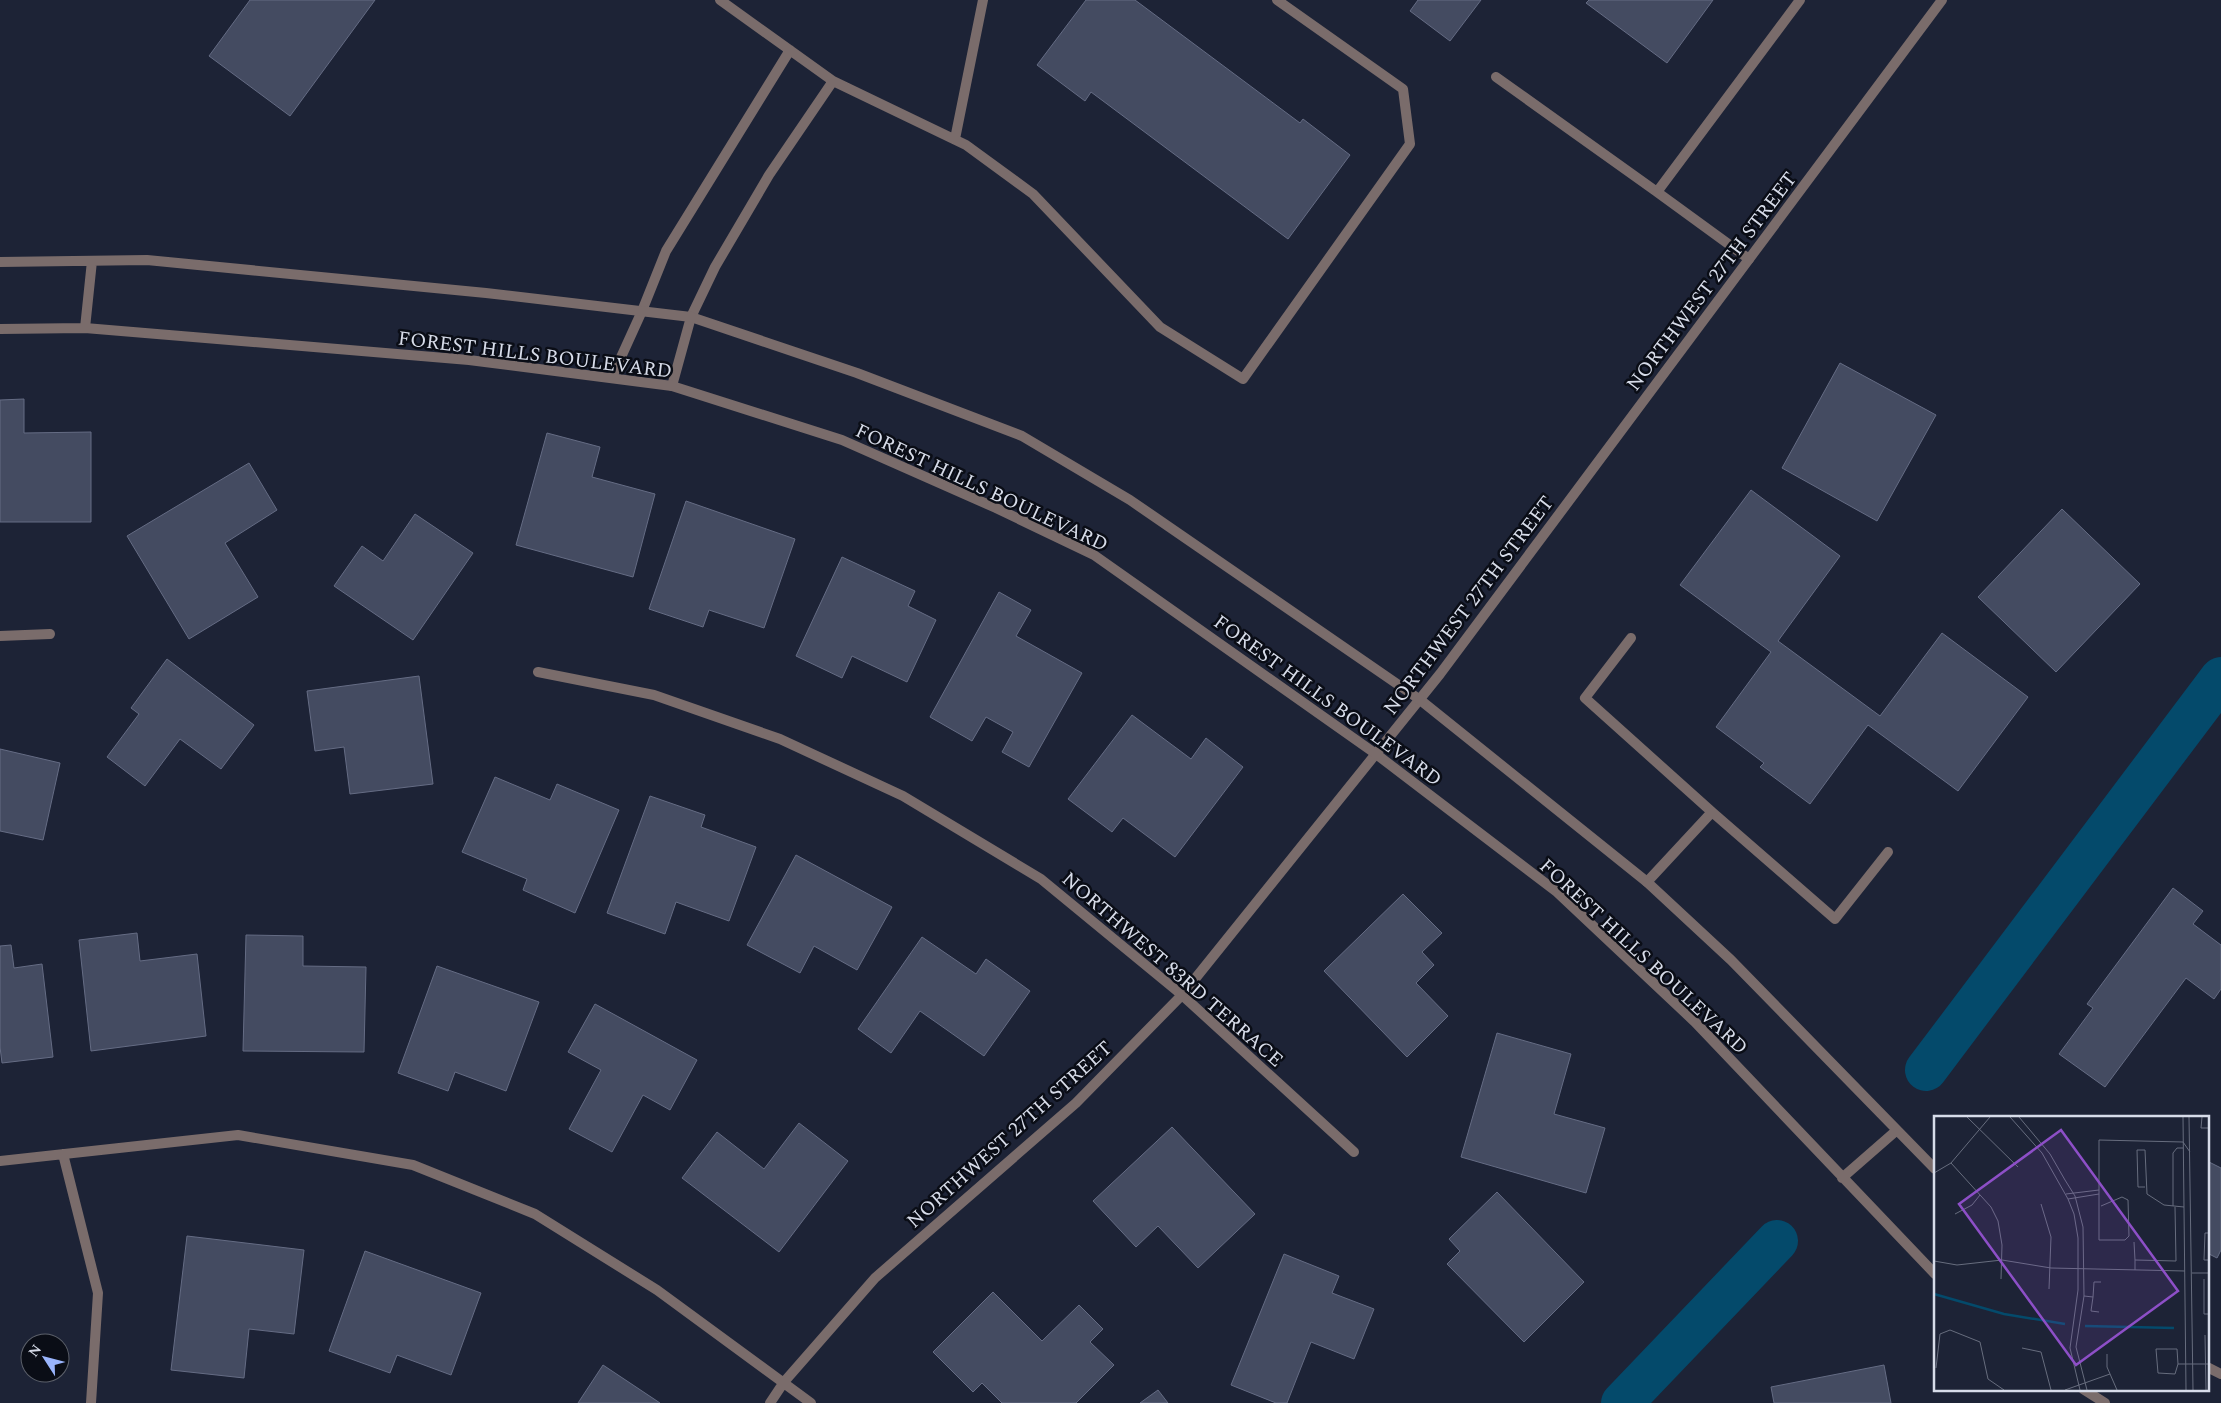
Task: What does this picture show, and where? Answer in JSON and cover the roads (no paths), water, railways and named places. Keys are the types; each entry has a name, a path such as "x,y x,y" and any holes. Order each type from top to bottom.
{"street":[{"path":"720,0 832,81 966,145 1033,194 1160,327 1243,379 1410,144 1403,89 1276,0"},
{"path":"955,139 983,0"},
{"path":"1657,192 1800,0"},
{"name":"NORTHWEST 27TH STREET","path":"770,1403 784,1382 876,1278 1076,1103 1182,995 1440,674 1942,0"},
{"path":"612,377 642,311 666,251 790,50"},
{"path":"1496,77 1749,259"},
{"path":"672,386 691,317 714,267 769,175 832,81"},
{"path":"85,328 92,261"},
{"path":"0,262 156,261 486,293 691,317 857,373 1022,436 1130,500 1419,699 1648,882 1731,960 1934,1168"},
{"name":"FOREST HILLS BOULEVARD","path":"0,330 85,328 469,360 672,386 842,440 996,508 1094,555 1376,754 1557,892 1695,1022 1934,1273"},
{"path":"0,636 50,634"},
{"path":"1630,638 1585,698 1835,919 1888,852"},
{"name":"NORTHWEST 83RD TERRACE","path":"538,672 663,698 780,739 903,796 1041,879 1182,995 1354,1152"},
{"path":"1648,882 1712,812"},
{"path":"1842,1178 1897,1130"},
{"path":"0,1161 238,1135 414,1166 535,1214 658,1290 810,1403"},
{"path":"63,1154 98,1293 91,1403"},
{"path":"2208,1368 2221,1374"},
{"path":"2085,1390 2105,1403"}],"waterway":[{"path":"1926,1070 2221,678"},
{"path":"1622,1403 1777,1241"}]}
